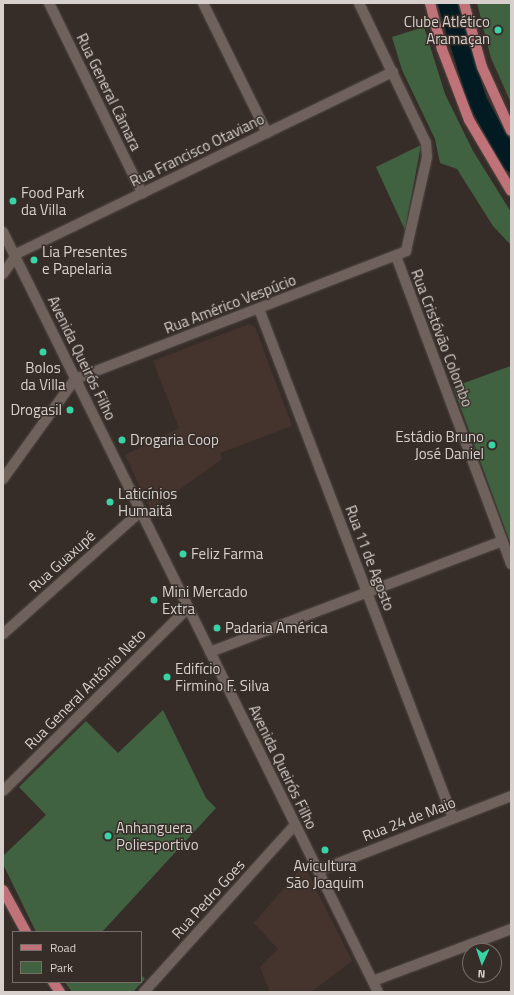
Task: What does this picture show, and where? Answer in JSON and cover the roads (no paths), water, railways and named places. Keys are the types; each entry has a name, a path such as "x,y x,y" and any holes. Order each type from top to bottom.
{"main road":[{"path":"430,3 442,49 468,120 511,191"},
{"path":"464,3 482,66 511,131"},
{"path":"3,890 25,931"},
{"path":"54,983 60,992"}],"street":[{"name":"Rua General Câmara","path":"48,3 142,194"},
{"path":"203,3 267,133"},
{"path":"359,3 424,138 427,154 409,246 396,256"},
{"name":"Rua Francisco Otaviano","path":"15,256 393,72"},
{"name":"Avenida Queirós Filho","path":"3,232 378,992"},
{"path":"3,274 15,256"},
{"name":"Rua Américo Vespúcio","path":"75,379 396,256"},
{"name":"Rua Cristóvão Colombo","path":"396,256 511,564"},
{"name":"Rua 11 de Agosto","path":"259,309 453,818"},
{"path":"3,479 75,379"},
{"name":"Rua Guaxupé","path":"3,634 140,511"},
{"path":"210,652 502,541"},
{"name":"Rua General Antônio Neto","path":"3,791 188,608"},
{"name":"Rua 24 de Maio","path":"318,871 511,796"},
{"name":"Rua Pedro Goes","path":"144,992 295,825"},
{"path":"373,982 511,929"}],"waterway":[{"path":"447,3 477,101 511,162"}],"place":[{"name":"Clube Atlético Aramaçan","path":"498,30"},
{"name":"Food Park da Villa","path":"13,201"},
{"name":"Lia Presentes e Papelaria","path":"34,260"},
{"name":"Bolos da Villa","path":"43,352"},
{"name":"Drogasil","path":"70,410"},
{"name":"Drogaria Coop","path":"122,440"},
{"name":"Estádio Bruno José Daniel","path":"492,445"},
{"name":"Laticínios Humaitá","path":"110,502"},
{"name":"Feliz Farma","path":"183,554"},
{"name":"Mini Mercado Extra","path":"154,600"},
{"name":"Padaria América","path":"217,628"},
{"name":"Edifício Firmino F. Silva","path":"167,677"},
{"name":"Anhanguera Poliesportivo","path":"108,836"},
{"name":"Avicultura São Joaquim","path":"325,850"}]}
